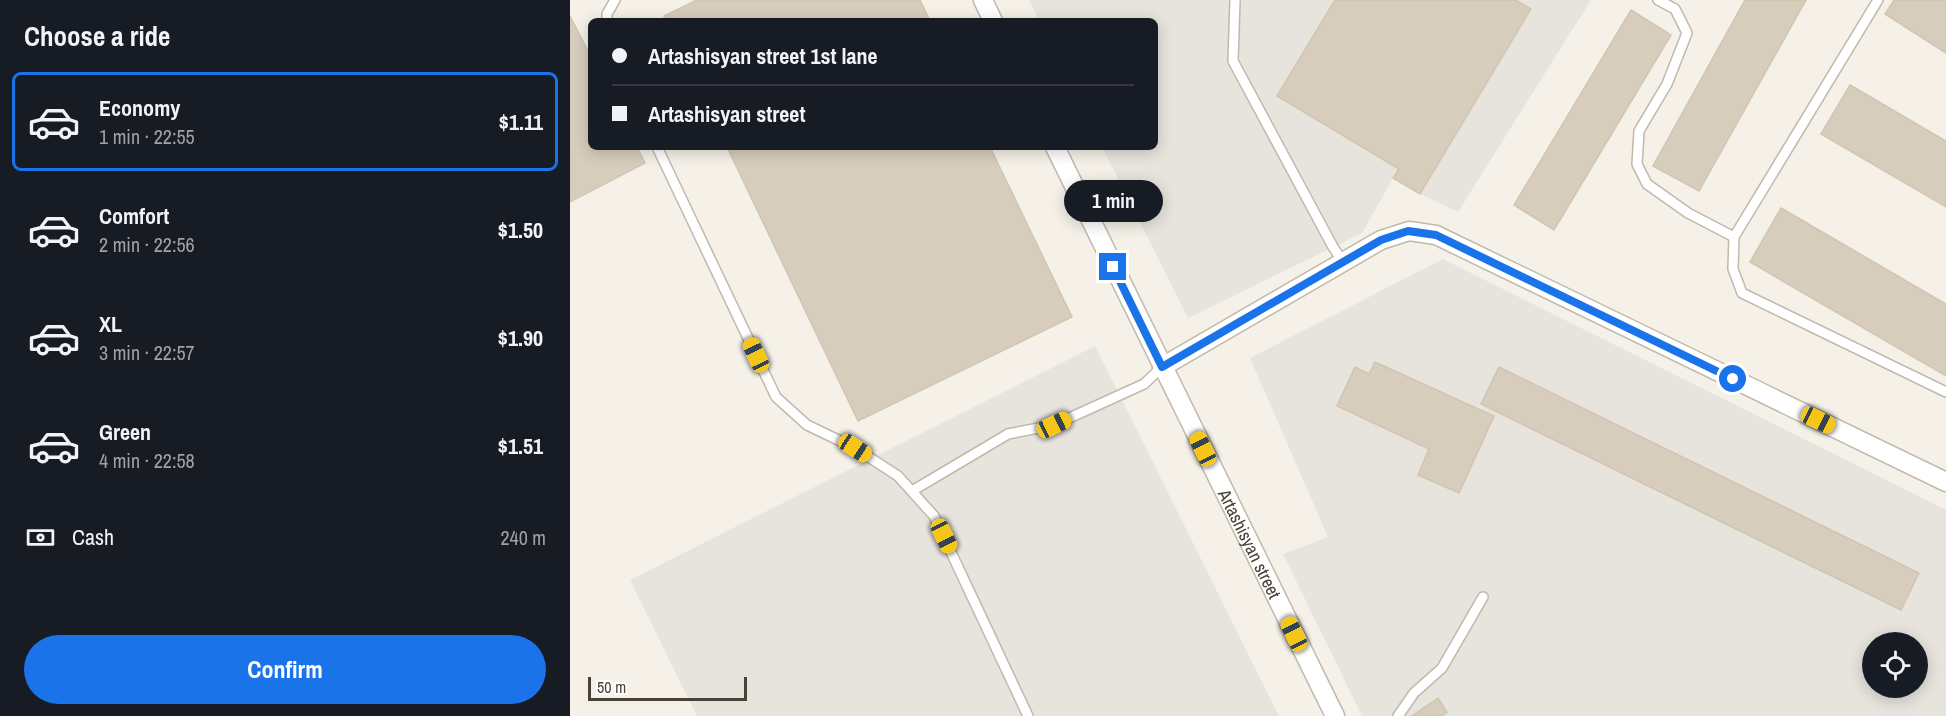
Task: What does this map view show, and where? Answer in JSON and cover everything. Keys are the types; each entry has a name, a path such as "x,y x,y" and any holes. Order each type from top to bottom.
{"street":[{"path":"983,0 992,18"},
{"name":"Artashisyan street","path":"1056,150 1335,716"},
{"path":"1162,367 1381,240 1408,231 1436,235 1946,482"}],"lane":[{"path":"607,18 606,14 615,0"},
{"path":"1235,0 1233,61 1343,262"},
{"path":"1658,0 1675,9 1687,33 1667,84 1639,131 1637,164 1647,184 1688,213 1734,237"},
{"path":"1878,0 1734,237 1733,269 1742,293 1946,392"},
{"path":"658,150 776,397 807,425 855,448 898,476 934,516 1028,716"},
{"path":"912,491 1008,435 1054,425 1144,384 1162,367"},
{"path":"1398,716 1414,693 1442,668 1484,597"}],"shaded area":[{"path":"1029,0 1591,0 1458,212 1393,178 1362,233 1188,318 1104,150 1158,150 1158,18 1038,18"},
{"path":"1443,259 1946,510 1946,716 1362,716 1283,554 1328,537 1250,358"},
{"path":"1095,346 1279,716 697,716 630,580"}],"building":[{"path":"697,0 920,0 929,18 665,18 664,16"},
{"path":"1335,0 1516,0 1531,9 1420,194 1393,178 1399,169 1277,96"},
{"path":"1745,0 1806,0 1699,191 1653,166"},
{"path":"1894,0 1946,0 1946,53 1885,14"},
{"path":"1631,10 1671,35 1554,230 1514,205"},
{"path":"570,16 588,51 588,150 638,150 645,163 570,202"},
{"path":"1850,85 1946,141 1946,207 1821,134"},
{"path":"728,150 991,150 1072,317 858,421"},
{"path":"1781,208 1946,304 1946,376 1750,262"},
{"path":"1375,362 1494,416 1459,493 1418,475 1429,449 1337,406 1355,367 1369,374"},
{"path":"1499,367 1919,573 1901,610 1481,404"},
{"path":"1438,698 1447,712 1442,716 1412,716"}],"route":[{"path":"1113,267 1162,367 1381,240 1408,231 1436,235 1733,379"}]}
